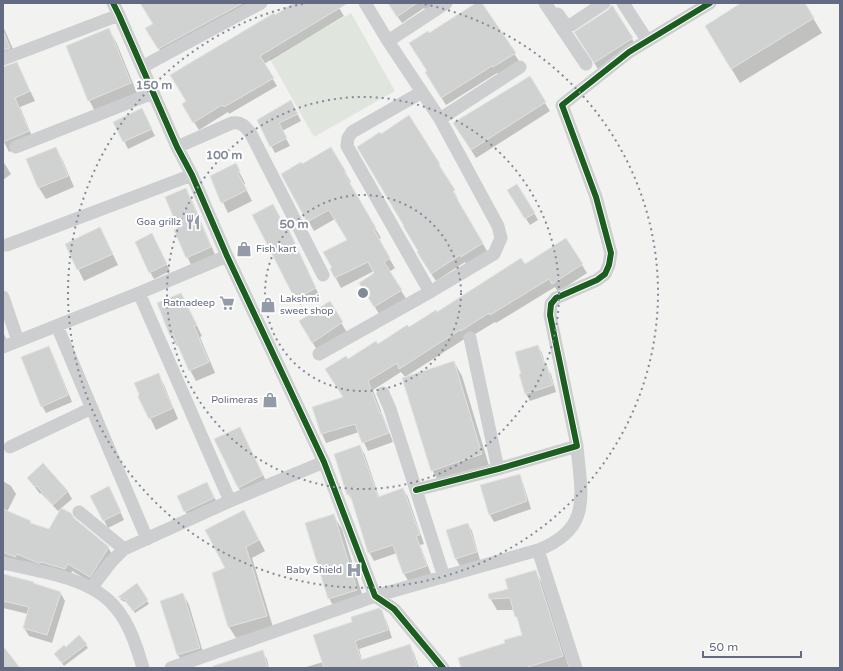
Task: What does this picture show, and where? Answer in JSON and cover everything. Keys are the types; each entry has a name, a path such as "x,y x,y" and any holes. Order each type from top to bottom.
{"street":[{"path":"113,3 177,147 192,175 227,256 324,462 375,596 394,609 440,667"},
{"path":"142,67 261,3"},
{"path":"319,354 430,292 494,254 501,238 498,226 440,119 388,41 365,3"},
{"path":"388,41 446,3"},
{"path":"545,3 586,64"},
{"path":"551,3 564,23 571,25 604,3"},
{"path":"623,3 647,40"},
{"path":"171,668 192,664 375,596 444,578 538,550 551,545 565,536 572,528 579,516 581,499 577,446 550,315 551,304 556,298 597,280 605,274 609,265 611,253 596,197 562,105 629,52 710,3"},
{"path":"3,59 119,15"},
{"path":"440,119 520,67"},
{"path":"422,92 352,132 348,138 347,146 430,292"},
{"path":"16,147 153,94"},
{"path":"177,147 232,123 240,122 246,126 323,275"},
{"path":"4,245 192,175"},
{"path":"3,347 227,256"},
{"path":"139,293 230,501"},
{"path":"3,297 18,341"},
{"path":"57,326 147,539"},
{"path":"470,338 498,469"},
{"path":"383,393 390,409 444,578"},
{"path":"10,447 92,408"},
{"path":"416,490 498,469 577,446"},
{"path":"92,587 111,562 124,549 230,501 324,462"},
{"path":"79,512 124,549"},
{"path":"538,550 574,667"},
{"path":"3,563 71,580 92,587 106,597 116,608 126,625 144,668"}],"shaded area":[{"path":"351,13 395,91 314,137 270,59"}],"building":[{"path":"140,3 243,3 158,49 145,28 153,24"},
{"path":"294,3 348,3 260,56 274,78 224,107 222,105 193,123 182,104 186,101 170,75 274,13 275,15"},
{"path":"388,3 417,3 397,17"},
{"path":"476,3 482,3 516,53 493,67 492,66 441,98 425,72 427,71 409,43 428,31 429,33"},
{"path":"741,3 805,3 814,18 731,69 705,26"},
{"path":"612,5 633,38 594,63 574,32 608,10"},
{"path":"109,28 131,83 88,101 66,46"},
{"path":"3,31 10,48 3,50"},
{"path":"17,62 30,91 15,98 29,131 3,142 3,67"},
{"path":"530,76 546,102 471,150 453,123"},
{"path":"291,100 298,114 279,123 287,138 270,147 257,120"},
{"path":"142,108 152,129 123,142 113,122"},
{"path":"409,115 440,164 439,165 455,190 453,192 483,243 461,257 460,255 431,274 357,147 380,132 381,134"},
{"path":"56,147 68,176 38,188 26,159"},
{"path":"331,147 346,172 344,173 376,228 374,230 390,258 384,262 402,290 374,307 359,283 374,273 368,262 335,278 330,269 332,268 323,252 347,240 329,210 307,222 281,174"},
{"path":"236,163 240,171 238,174 247,190 221,203 210,176"},
{"path":"517,184 535,213 525,219 507,190"},
{"path":"186,188 211,247 186,258 174,230 178,228 165,197"},
{"path":"273,204 284,225 286,224 316,288 295,299 252,215"},
{"path":"100,227 113,254 77,270 65,244"},
{"path":"152,233 167,264 149,273 135,242"},
{"path":"566,238 583,264 552,284 549,279 490,315 489,313 399,369 397,363 368,381 389,433 362,443 355,424 321,434 312,407 343,397 325,369 346,356 348,359 376,341 378,344 407,325 409,327 436,310 437,312 521,258 525,264"},
{"path":"181,293 197,325 194,326 209,362 189,371 173,334 170,336 157,303"},
{"path":"330,301 343,322 312,343 299,321"},
{"path":"538,345 553,385 525,394 519,374 521,374 515,352"},
{"path":"49,346 68,395 41,407 21,357"},
{"path":"454,361 482,454 431,471 402,378"},
{"path":"159,373 173,408 149,419 138,397 139,394 134,383"},
{"path":"240,427 263,475 238,488 214,439"},
{"path":"360,445 378,497 403,488 420,535 416,536 427,566 403,574 393,545 368,553 350,494 347,495 334,454"},
{"path":"43,463 68,491 53,505 37,486 35,487 27,478"},
{"path":"520,474 527,501 489,515 480,485"},
{"path":"207,482 214,498 184,512 177,496"},
{"path":"109,486 121,512 103,521 90,496"},
{"path":"61,508 71,513 74,518 109,547 90,577 68,564 65,569 41,562 38,563 17,554 15,557 3,552 3,509 31,521 30,523 49,529"},
{"path":"244,510 259,540 246,547 267,616 228,627 212,573 225,568 205,530"},
{"path":"334,514 357,590 328,599 305,523"},
{"path":"468,523 477,552 455,559 446,530"},
{"path":"536,570 563,656 525,668 461,668 458,658 505,643 504,640 522,635 510,598 489,599 488,594 508,589 505,579"},
{"path":"3,574 34,582 33,583 61,592 47,635 23,628 29,607 3,601"},
{"path":"137,583 148,600 133,611 126,600 118,597"},
{"path":"183,593 200,648 177,655 160,601"},
{"path":"379,608 382,610 388,630 355,641 361,660 410,644 417,666 411,668 324,668 313,635 352,622 351,617"},
{"path":"79,635 87,644 62,663 54,654 64,645 66,647"},
{"path":"3,646 20,668 3,668"},
{"path":"263,650 268,668 213,668 213,666"}],"cycle path":[{"path":"113,3 177,147 192,175 227,256 324,462 375,596 394,609 443,668"},
{"path":"416,490 498,469 577,446 550,315 551,304 556,298 597,280 605,274 609,265 611,253 596,197 562,105 629,52 710,3"}],"place":[{"name":"Goa grillz","path":"193,222"},
{"name":"Fish kart","path":"244,249"},
{"name":"Ratnadeep","path":"227,303"},
{"name":"Lakshmi sweet shop","path":"268,305"},
{"name":"Polimeras","path":"270,400"},
{"name":"Baby Shield","path":"354,570"}]}
